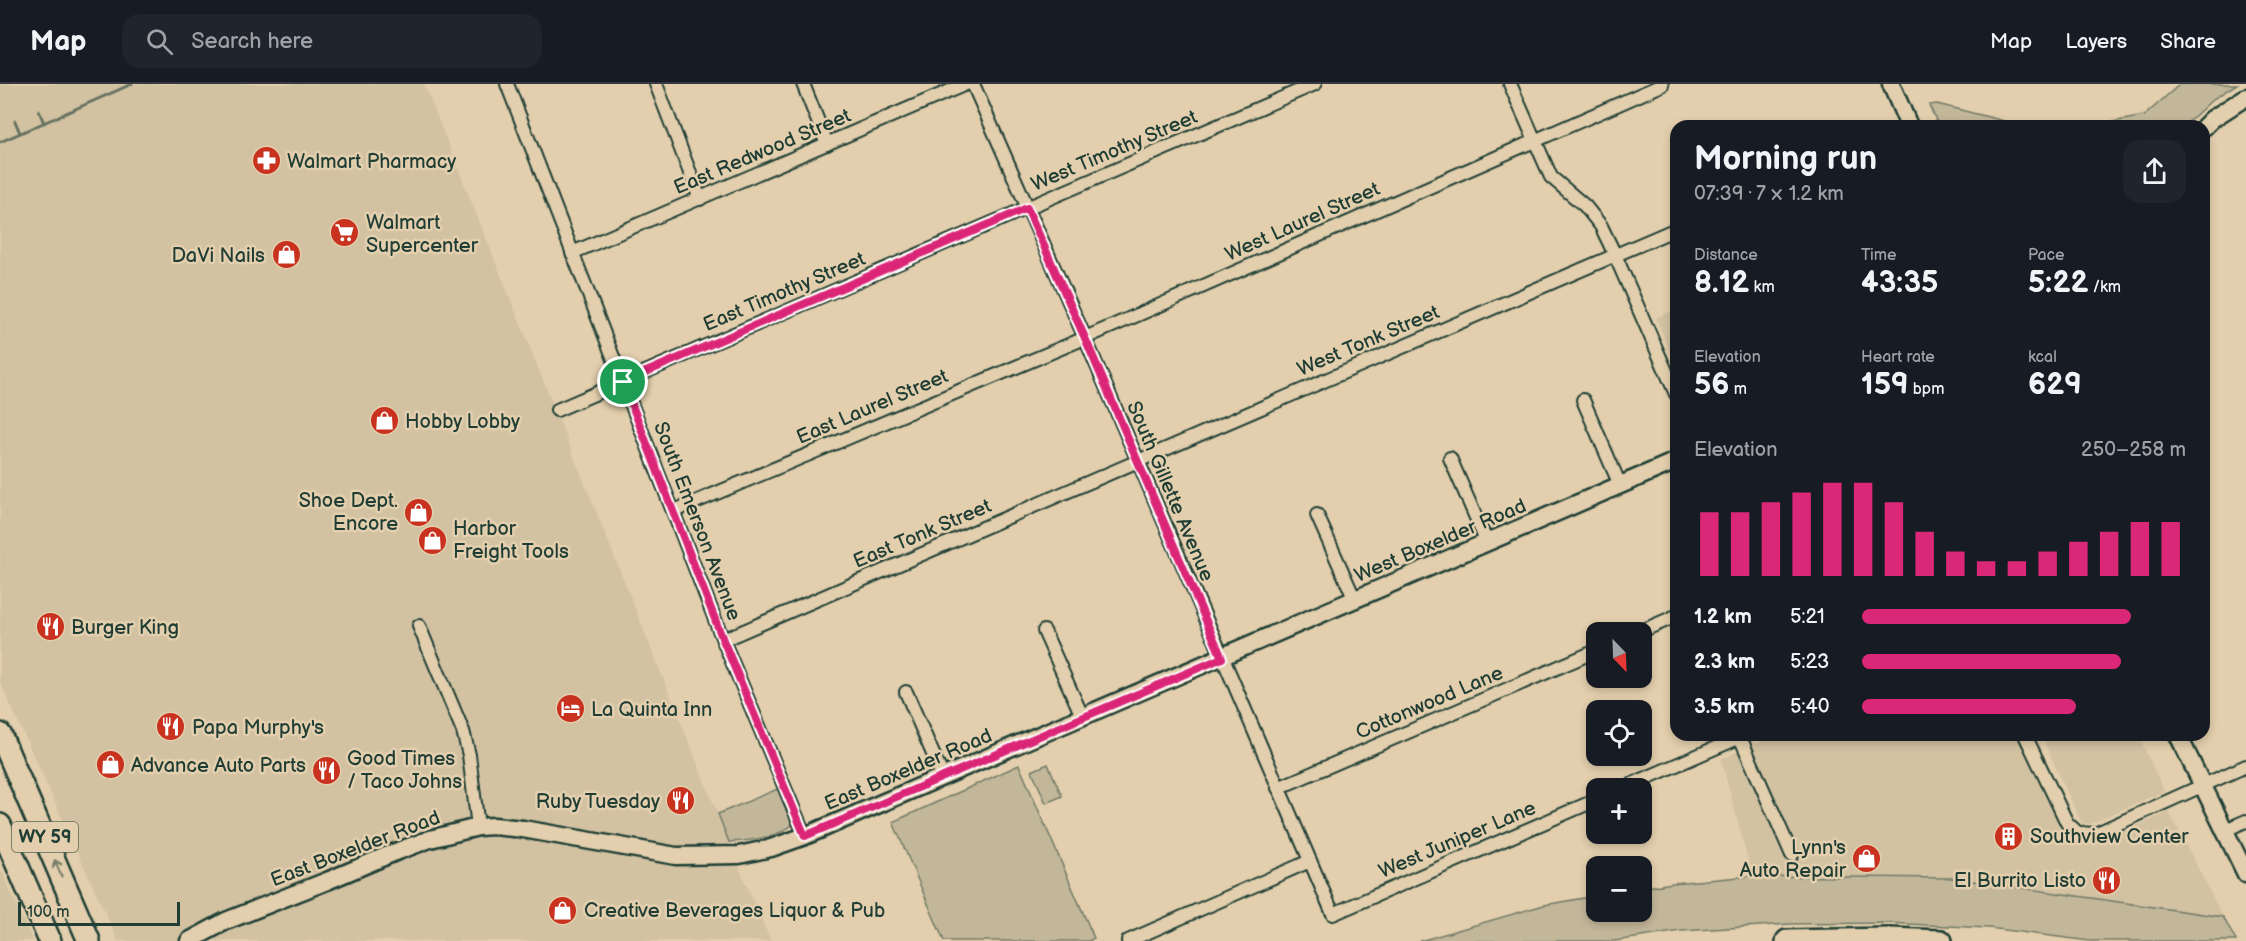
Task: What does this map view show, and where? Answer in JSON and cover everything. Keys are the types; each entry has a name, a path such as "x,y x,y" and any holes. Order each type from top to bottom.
{"highway":[{"name":"WY 59","path":"0,736 89,941"},
{"name":"WY 59","path":"0,825 50,941"},
{"path":"1787,941 1890,939 1941,941"}],"main road":[{"path":"1891,84 1906,120"},
{"path":"2210,121 2246,97"},
{"name":"West Boxelder Road","path":"1222,658 1670,464"},
{"name":"East Boxelder Road","path":"189,941 226,921 327,882 393,853 430,839 478,827 523,829 676,856 739,855 771,848 805,836 1222,658"},
{"path":"2181,741 2202,787 2244,866"}],"street":[{"name":"South Emerson Avenue","path":"507,84 723,640 805,836"},
{"path":"656,84 700,199"},
{"path":"803,84 827,144"},
{"name":"East Redwood Street","path":"572,253 966,84"},
{"name":"South Gillette Avenue","path":"973,84 1333,914"},
{"name":"West Timothy Street","path":"1027,208 1315,84"},
{"path":"1510,84 1551,177 1590,213 1616,255 1670,380"},
{"name":"West Laurel Street","path":"1085,338 1662,85"},
{"name":"East Timothy Street","path":"557,410 1027,208"},
{"name":"West Tonk Street","path":"1137,461 1670,232"},
{"name":"East Laurel Street","path":"674,511 1085,338"},
{"path":"1583,400 1620,485"},
{"path":"1450,458 1487,543"},
{"name":"East Tonk Street","path":"723,640 1137,461"},
{"path":"1317,515 1355,600"},
{"path":"1652,626 1670,619"},
{"path":"419,626 464,731 478,827"},
{"path":"1044,631 1083,718"},
{"name":"Cottonwood Lane","path":"1278,788 1586,655"},
{"path":"906,692 943,777"},
{"path":"1646,778 1731,741"},
{"path":"1744,741 1792,855"},
{"path":"2028,741 2067,823 2078,833 2095,834 2246,766"},
{"name":"West Juniper Lane","path":"1333,914 1586,804"},
{"path":"2225,830 2246,821"},
{"path":"1128,941 1310,861"}],"shaded area":[{"path":"0,84 424,84 771,941 118,941 0,682"},
{"path":"2180,84 2237,84 2213,99 2190,120 2123,120 2144,116"},
{"path":"1937,104 2000,120 1936,120 1929,105"},
{"path":"1670,311 1670,352 1656,318"},
{"path":"1763,741 2019,741 2060,829 2067,837 2085,844 2095,843 2169,812 2223,917 1952,878 1752,876 1721,759"},
{"path":"2044,741 2141,741 2164,791 2090,824 2080,820"},
{"path":"1048,764 1062,796 1046,803 1032,771"},
{"path":"1019,765 1094,938 1089,941 944,941 893,822"},
{"path":"780,788 795,822 782,832 773,835 729,842 718,814"},
{"path":"0,867 5,879 33,941 0,941"},
{"path":"1752,876 1952,878 2223,917 2236,941 2090,941 1989,928 1887,923 1790,924 1681,931 1615,941 1420,941 1544,905 1586,898 1586,922 1652,922 1652,886"}],"waterway":[{"path":"0,142 132,84"},
{"path":"39,111 44,123"},
{"path":"15,121 20,133"}],"place":[{"name":"Walmart Pharmacy","path":"266,161"},
{"name":"Walmart Supercenter","path":"345,233"},
{"name":"DaVi Nails","path":"286,255"},
{"name":"Hobby Lobby","path":"384,421"},
{"name":"Shoe Dept. Encore","path":"419,512"},
{"name":"Harbor Freight Tools","path":"432,540"},
{"name":"Burger King","path":"50,627"},
{"name":"La Quinta Inn","path":"570,709"},
{"name":"Papa Murphy's","path":"171,727"},
{"name":"Advance Auto Parts","path":"110,765"},
{"name":"Good Times / Taco Johns","path":"326,770"},
{"name":"Ruby Tuesday","path":"681,801"},
{"name":"Southview Center","path":"2009,836"},
{"name":"Lynn's Auto Repair","path":"1867,859"},
{"name":"El Burrito Listo","path":"2107,880"},
{"name":"Creative Beverages Liquor & Pub","path":"563,910"}],"route":[{"path":"1027,208 1222,658 805,836 723,640 623,382 1027,208"}]}
